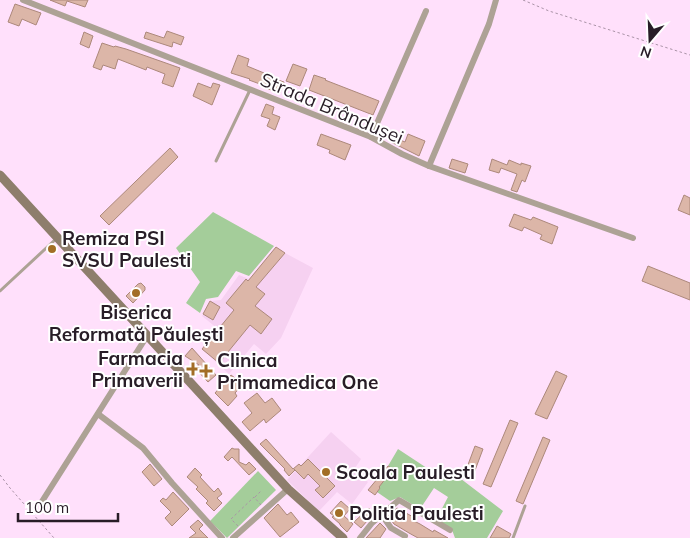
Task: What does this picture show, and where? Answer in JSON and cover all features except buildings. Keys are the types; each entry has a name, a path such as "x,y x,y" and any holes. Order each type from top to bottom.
{"main road":[{"path":"0,175 288,488 343,538"}],"street":[{"name":"Strada Brândușei","path":"23,0 371,137 429,166 633,238"},
{"path":"429,166 489,24 496,0"},
{"path":"371,137 426,11"},
{"path":"41,503 147,336"},
{"path":"98,414 143,448 222,538"},
{"path":"233,538 288,488"},
{"path":"360,538 372,523 399,500 450,530"},
{"path":"382,515 391,528 405,536"}],"lane":[{"path":"216,161 251,90"},
{"path":"0,291 58,238"},
{"path":"513,538 525,506"}],"path":[{"path":"523,0 549,11 690,55"},
{"path":"0,475 54,538"},
{"path":"237,525 231,519 261,490 262,492"},
{"path":"254,497 260,503"}],"shaded area":[{"path":"276,247 313,268 281,338 266,354 254,344 229,374 202,349 218,329 202,316 210,301 221,300 239,275 249,279"},
{"path":"331,432 361,459 353,471 368,482 352,504 337,492 319,511 287,480"}],"green space":[{"path":"213,212 274,246 249,276 236,271 218,297 206,299 200,313 186,303 200,282 176,248"},
{"path":"398,449 442,478 448,469 503,511 487,538 455,538 452,530 436,520 448,497 434,488 420,509 400,497 390,501 377,492 380,488 377,486 393,470 388,466"},
{"path":"258,471 276,490 227,538 210,521"}],"place":[{"name":"Remiza PSI SVSU Paulesti","path":"52,249"},
{"name":"Biserica Reformată Păulești","path":"136,293"},
{"name":"Farmacia Primaverii","path":"193,369"},
{"name":"Clinica Primamedica One","path":"206,371"},
{"name":"Scoala Paulesti","path":"326,472"},
{"name":"Politia Paulesti","path":"339,513"}]}
